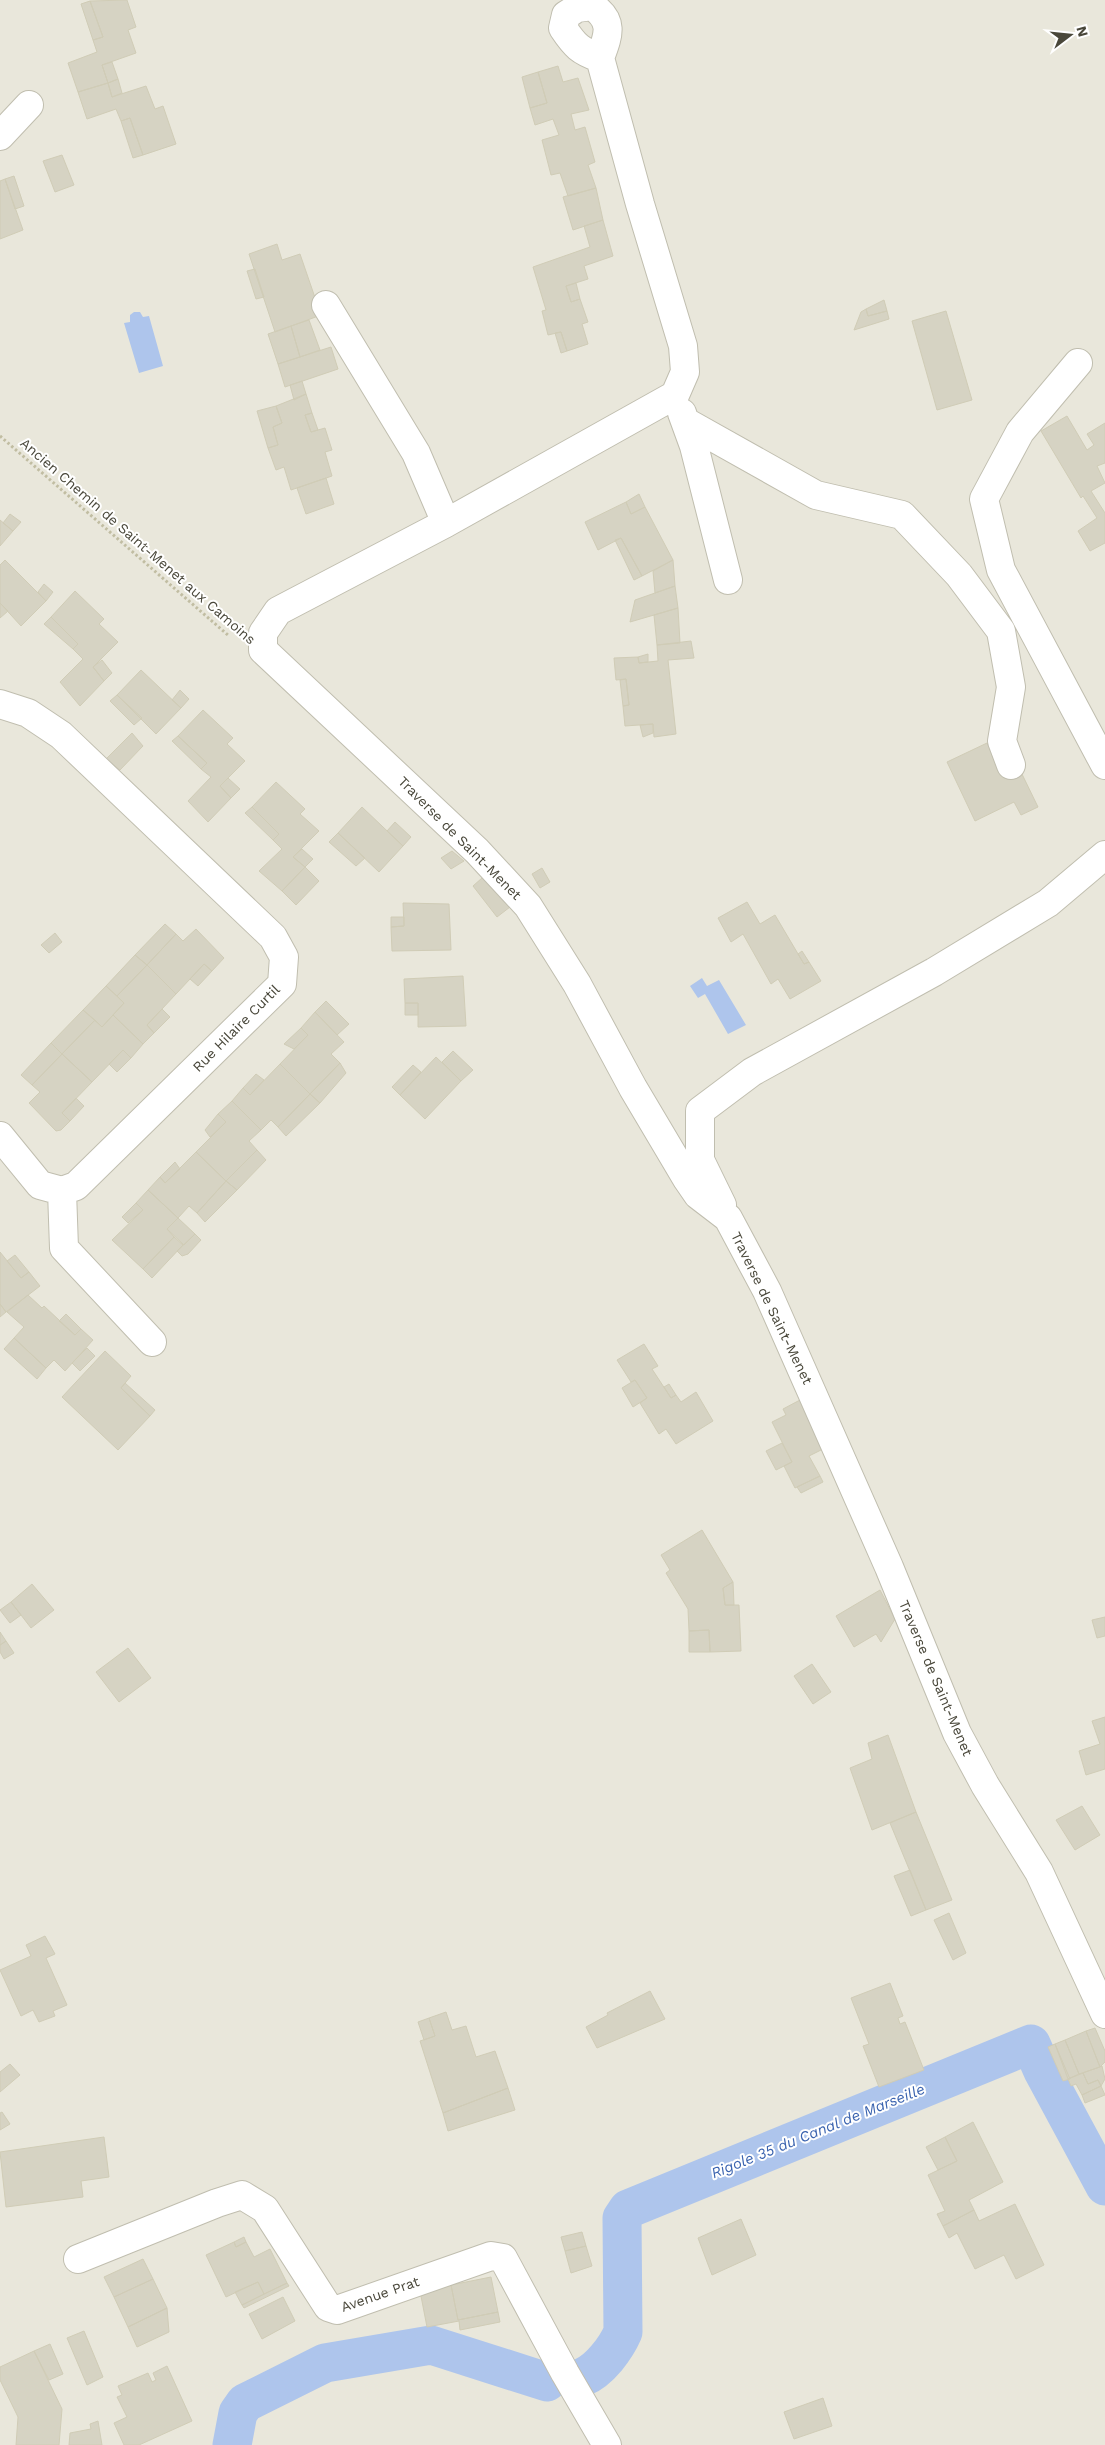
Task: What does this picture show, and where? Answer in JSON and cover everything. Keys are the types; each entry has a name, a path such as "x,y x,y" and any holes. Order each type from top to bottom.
{"street":[{"path":"263,650 263,633 278,611 446,522 675,396 685,372 683,346 640,204 600,58"},
{"path":"0,136 29,105"},
{"path":"326,305 416,453 446,522"},
{"path":"1078,364 1020,432 984,499 1001,570 1105,765"},
{"path":"675,396 686,422 728,580"},
{"path":"686,422 816,495 902,515 959,575 1001,631 1011,687 1002,741 1010,765"},
{"name":"Traverse de Saint-Menet","path":"263,650 477,851 528,906 577,984 633,1088 687,1179 698,1195 728,1218 767,1291 806,1375 957,1733 985,1785 1039,1872 1105,2014"},
{"name":"Rue Hilaire Curtil","path":"0,704 28,713 62,735 273,937 284,957 282,984 76,1186 62,1191"},
{"path":"728,1218 700,1160 700,1111 752,1072 934,972 1048,903 1105,855"},
{"path":"0,1136 40,1185 62,1191 64,1248 152,1342"},
{"name":"Avenue Prat","path":"78,2259 217,2203 242,2195 265,2209 328,2307 337,2310 491,2256 503,2258 565,2373 607,2445"}],"path":[{"name":"Ancien Chemin de Saint-Menet aux Camoins","path":"0,436 251,655 263,650"}],"shaded area":[{"path":"0,0 1105,0 1105,2445 0,2445"}],"water":[{"path":"134,312 140,312 143,317 149,316 163,366 139,373 124,323 130,322 130,315"},
{"path":"702,978 707,986 719,980 746,1025 728,1034 705,994 698,998 690,986"}],"building":[{"path":"127,0 136,27 128,30 136,53 102,65 108,83 78,92 68,63 97,52 93,40 103,37 90,1"},
{"path":"90,1 103,37 93,40 81,4"},
{"path":"112,62 118,79 108,83 102,65"},
{"path":"558,66 563,82 578,78 589,110 571,114 575,130 585,127 595,162 588,165 596,188 568,196 560,173 551,175 542,140 559,135 553,119 535,125 530,108 547,103 538,72"},
{"path":"538,72 547,103 530,108 522,77"},
{"path":"118,79 122,93 112,97 108,83"},
{"path":"108,83 112,97 146,86 155,109 163,106 176,144 143,155 130,118 121,121 116,109 87,119 78,92"},
{"path":"130,118 143,155 133,158 121,121"},
{"path":"62,155 74,185 55,192 43,161"},
{"path":"14,176 24,206 15,209 5,179"},
{"path":"5,179 23,230 0,239 0,181"},
{"path":"596,188 603,220 573,230 563,197"},
{"path":"603,220 613,256 584,266 588,279 566,286 571,302 580,299 588,322 582,324 588,344 567,351 561,332 548,335 542,311 546,310 533,267 590,247 584,226"},
{"path":"277,244 282,260 300,254 321,315 275,332 249,254"},
{"path":"255,269 264,297 256,299 247,271"},
{"path":"576,283 580,299 571,302 566,286"},
{"path":"884,300 887,311 868,316 866,309"},
{"path":"866,309 868,316 887,311 889,319 854,330 861,312"},
{"path":"946,311 972,400 937,410 912,321"},
{"path":"309,320 320,350 300,357 291,326"},
{"path":"291,326 300,357 278,364 268,334"},
{"path":"561,332 567,351 561,353 555,333"},
{"path":"331,347 338,369 285,387 278,364"},
{"path":"302,381 306,394 294,400 290,385"},
{"path":"306,394 312,413 305,415 311,432 325,428 332,450 325,452 332,476 291,490 284,467 276,470 268,448 278,445 273,427 282,423 276,406"},
{"path":"276,406 282,423 273,427 278,445 268,448 257,411"},
{"path":"312,413 318,430 311,432 305,415"},
{"path":"1067,416 1087,450 1094,445 1087,434 1105,423 1105,463 1097,466 1105,483 1091,491 1105,513 1105,543 1090,551 1078,531 1097,518 1083,496 1081,498 1041,431"},
{"path":"326,478 334,504 306,514 297,488"},
{"path":"639,494 645,507 631,514 626,502"},
{"path":"626,502 631,514 645,507 673,560 642,576 621,538 598,550 585,522"},
{"path":"10,514 21,522 13,531 3,523"},
{"path":"0,520 13,531 0,546"},
{"path":"621,538 642,576 634,580 615,540"},
{"path":"5,560 46,601 21,626 0,603 0,565"},
{"path":"673,560 675,586 655,593 653,571"},
{"path":"44,584 53,592 46,601 38,592"},
{"path":"675,586 678,608 630,622 635,600"},
{"path":"75,591 104,619 99,624 118,642 93,667 104,681 80,706 60,682 83,659 73,649 78,644 51,617"},
{"path":"0,603 8,611 0,618"},
{"path":"678,608 680,643 657,645 654,615"},
{"path":"51,617 78,644 73,649 44,624"},
{"path":"691,641 694,658 668,660 676,734 654,737 653,724 625,726 623,706 629,705 626,679 616,680 614,658 638,657 639,663 658,661 657,645"},
{"path":"648,654 648,662 639,663 638,657"},
{"path":"102,660 112,673 104,681 93,667"},
{"path":"141,670 181,708 156,734 117,695"},
{"path":"626,679 629,705 623,706 620,680"},
{"path":"180,690 189,699 181,708 172,700"},
{"path":"117,695 142,718 134,725 110,701"},
{"path":"203,710 233,738 227,744 245,761 220,786 231,798 208,822 188,801 211,777 201,769 207,763 178,736"},
{"path":"653,724 653,733 643,737 640,725"},
{"path":"132,733 143,746 120,770 106,759"},
{"path":"178,736 207,763 201,769 172,741"},
{"path":"987,743 1004,777 1020,770 1038,807 1021,815 1014,802 975,821 947,762"},
{"path":"228,778 240,789 231,798 220,786"},
{"path":"276,782 305,809 300,814 319,831 293,857 305,867 282,891 259,871 282,849 273,840 279,834 252,807"},
{"path":"252,807 279,834 273,840 245,813"},
{"path":"362,807 403,846 379,872 338,833"},
{"path":"395,822 411,837 403,846 387,831"},
{"path":"338,833 365,858 356,866 329,842"},
{"path":"302,849 313,859 305,867 293,857"},
{"path":"452,851 464,861 451,869 441,858"},
{"path":"305,867 319,881 296,905 282,891"},
{"path":"542,868 550,882 540,888 532,874"},
{"path":"482,878 504,896 510,907 497,917 473,886"},
{"path":"747,902 760,924 775,915 804,964 809,962 821,981 790,999 778,979 771,984 743,934 731,942 718,918"},
{"path":"403,903 449,904 451,950 392,951 391,927 404,926"},
{"path":"391,917 404,917 404,926 391,927"},
{"path":"165,924 176,934 147,965 135,955"},
{"path":"196,929 224,958 212,971 204,964 176,994 147,965 176,934 183,941"},
{"path":"55,933 62,942 49,953 41,945"},
{"path":"802,951 809,962 804,964 798,954"},
{"path":"135,955 147,965 117,996 106,986"},
{"path":"204,964 212,971 198,986 190,979"},
{"path":"147,965 176,994 147,1025 154,1033 143,1044 113,1015 124,1003 117,996"},
{"path":"463,976 466,1026 418,1027 418,1003 405,1003 404,979"},
{"path":"106,986 124,1003 102,1027 83,1010"},
{"path":"326,1001 349,1024 337,1035 315,1012"},
{"path":"405,1003 418,1003 418,1015 405,1015"},
{"path":"162,1009 170,1017 154,1033 147,1025"},
{"path":"83,1010 95,1020 62,1054 51,1043"},
{"path":"315,1012 344,1042 331,1054 340,1063 310,1094 280,1064 308,1035 301,1028"},
{"path":"113,1015 143,1044 131,1058 123,1050 92,1082 62,1054 95,1020 102,1027"},
{"path":"301,1028 308,1035 294,1049 284,1044"},
{"path":"51,1043 62,1054 32,1085 21,1075"},
{"path":"123,1050 131,1058 117,1072 109,1064"},
{"path":"453,1051 473,1070 461,1081 442,1062"},
{"path":"62,1054 92,1082 62,1113 70,1121 61,1130 56,1131 29,1103 40,1092 32,1085"},
{"path":"436,1057 461,1081 425,1119 400,1095"},
{"path":"340,1063 346,1073 320,1103 310,1094"},
{"path":"280,1064 310,1094 278,1127 271,1120 261,1130 232,1101 243,1088 250,1095"},
{"path":"413,1065 421,1072 400,1095 392,1087"},
{"path":"256,1074 264,1080 250,1095 243,1088"},
{"path":"310,1094 320,1103 286,1136 278,1127"},
{"path":"76,1098 84,1106 70,1121 62,1113"},
{"path":"232,1101 261,1130 249,1141 257,1150 226,1181 196,1152 226,1122 218,1114"},
{"path":"218,1114 226,1122 210,1137 205,1130"},
{"path":"257,1150 266,1160 237,1190 226,1181"},
{"path":"196,1152 226,1181 197,1213 189,1206 178,1218 148,1190 160,1177 165,1183"},
{"path":"175,1162 180,1169 165,1183 160,1177"},
{"path":"226,1181 237,1190 205,1222 197,1213"},
{"path":"148,1190 178,1218 167,1229 174,1237 143,1269 112,1240 143,1210 136,1203"},
{"path":"136,1203 143,1210 128,1223 122,1217"},
{"path":"178,1218 195,1234 184,1245 167,1229"},
{"path":"195,1234 201,1240 188,1254 182,1256 177,1251"},
{"path":"174,1237 183,1245 152,1278 143,1269"},
{"path":"0,1252 21,1278 29,1272 40,1286 6,1312 0,1304"},
{"path":"15,1255 29,1272 21,1278 7,1261"},
{"path":"28,1295 42,1308 44,1306 75,1335 81,1329 93,1340 65,1371 54,1360 46,1368 14,1338 24,1327 7,1312"},
{"path":"0,1304 6,1312 0,1317"},
{"path":"66,1314 81,1329 75,1335 59,1321"},
{"path":"14,1338 46,1368 37,1379 4,1349"},
{"path":"644,1344 658,1366 652,1369 671,1398 676,1395 681,1402 696,1392 713,1421 676,1444 666,1429 659,1434 640,1403 647,1398 635,1380 631,1382 617,1360"},
{"path":"87,1348 95,1356 80,1371 72,1363"},
{"path":"105,1351 131,1376 121,1388 150,1416 118,1450 62,1397"},
{"path":"635,1380 647,1398 633,1407 622,1388"},
{"path":"125,1383 155,1410 150,1416 121,1388"},
{"path":"669,1384 676,1395 671,1398 664,1387"},
{"path":"800,1400 823,1449 809,1456 820,1476 795,1488 784,1466 792,1462 772,1422 786,1415 783,1409"},
{"path":"782,1443 792,1462 776,1470 766,1451"},
{"path":"820,1476 823,1482 801,1493 797,1487"},
{"path":"702,1530 733,1582 723,1588 725,1605 739,1605 741,1651 710,1652 709,1630 689,1631 688,1609 666,1573 670,1570 661,1555"},
{"path":"733,1582 734,1605 725,1605 723,1588"},
{"path":"32,1584 54,1610 31,1628 11,1602"},
{"path":"880,1590 895,1619 881,1642 876,1634 854,1647 836,1616"},
{"path":"11,1602 21,1615 10,1623 0,1610"},
{"path":"1105,1617 1105,1636 1097,1638 1092,1620"},
{"path":"709,1630 710,1652 689,1652 689,1631"},
{"path":"0,1632 6,1641 0,1645"},
{"path":"6,1641 14,1653 4,1659 0,1652 0,1645"},
{"path":"128,1648 151,1678 119,1702 96,1672"},
{"path":"812,1664 831,1692 813,1704 794,1676"},
{"path":"1105,1717 1105,1769 1086,1775 1079,1751 1100,1744 1092,1721"},
{"path":"888,1735 916,1812 872,1830 850,1768 872,1759 868,1743"},
{"path":"1082,1806 1100,1835 1075,1850 1056,1820"},
{"path":"916,1812 952,1900 926,1910 890,1823"},
{"path":"910,1870 926,1910 911,1916 894,1876"},
{"path":"949,1913 966,1953 953,1960 934,1920"},
{"path":"45,1936 55,1954 46,1958 67,2005 53,2011 55,2016 39,2022 33,2010 21,2016 0,1970 31,1956 26,1945"},
{"path":"890,1983 903,2016 898,2018 900,2024 905,2022 924,2070 879,2087 863,2046 869,2044 851,1998"},
{"path":"650,1991 665,2019 597,2048 586,2027 608,2015 607,2013"},
{"path":"446,2012 452,2030 466,2026 476,2057 495,2051 508,2088 443,2113 420,2041 435,2036 429,2018"},
{"path":"429,2018 435,2036 424,2040 418,2022"},
{"path":"1095,2028 1105,2051 1105,2062 1100,2067 1086,2031"},
{"path":"1086,2031 1100,2067 1079,2074 1065,2040"},
{"path":"1065,2040 1079,2074 1068,2079 1055,2044"},
{"path":"1055,2044 1070,2079 1063,2081 1048,2047"},
{"path":"10,2064 20,2075 0,2092 0,2072"},
{"path":"1102,2066 1105,2079 1101,2086 1098,2080 1088,2084 1083,2073"},
{"path":"1083,2073 1088,2084 1098,2080 1101,2086 1082,2095 1076,2084 1071,2086 1068,2079"},
{"path":"1101,2086 1105,2095 1085,2103 1082,2095"},
{"path":"508,2088 515,2110 448,2131 443,2113"},
{"path":"2,2112 10,2124 0,2130 0,2113"},
{"path":"973,2122 1003,2182 969,2200 974,2210 943,2226 937,2214 945,2211 928,2175 957,2161 945,2137"},
{"path":"104,2137 109,2177 81,2181 83,2197 6,2207 0,2152"},
{"path":"945,2137 957,2161 938,2170 926,2147"},
{"path":"1015,2204 1044,2265 1016,2279 1004,2255 975,2269 957,2233 949,2238 943,2226 974,2210 979,2221"},
{"path":"741,2219 756,2255 712,2275 698,2238"},
{"path":"582,2232 586,2246 565,2251 561,2237"},
{"path":"244,2237 246,2242 236,2247 234,2242"},
{"path":"234,2242 236,2247 246,2242 254,2257 270,2249 287,2283 264,2294 258,2282 226,2297 206,2255"},
{"path":"586,2246 592,2266 571,2273 565,2251"},
{"path":"143,2259 153,2279 114,2297 104,2277"},
{"path":"491,2277 498,2312 458,2320 451,2285"},
{"path":"153,2279 167,2308 128,2327 114,2297"},
{"path":"258,2282 264,2294 242,2305 235,2292"},
{"path":"287,2283 289,2286 244,2308 242,2305"},
{"path":"451,2285 458,2320 498,2312 500,2322 460,2330 459,2321 427,2327 420,2291"},
{"path":"283,2297 295,2321 262,2339 249,2314"},
{"path":"167,2308 169,2332 137,2347 128,2327"},
{"path":"84,2331 103,2377 87,2385 67,2338"},
{"path":"50,2344 63,2374 49,2380 34,2351"},
{"path":"34,2351 62,2409 59,2445 16,2445 18,2417 0,2380 0,2367"},
{"path":"167,2366 192,2421 139,2445 124,2445 114,2423 127,2417 117,2397 122,2395 118,2386 148,2373 152,2382 156,2380 153,2373"},
{"path":"823,2398 832,2426 794,2439 784,2412"},
{"path":"98,2421 102,2445 69,2445 70,2433 91,2429 90,2424"}],"waterway":[{"name":"Rigole 35 du Canal de Marseille","path":"583,2377 607,2358 623,2332 622,2218 628,2209 1031,2044 1043,2071 1105,2186"},
{"name":"Rigole 35 du Canal de Marseille","path":"232,2445 238,2413 245,2403 325,2363 431,2345 547,2382"}]}
